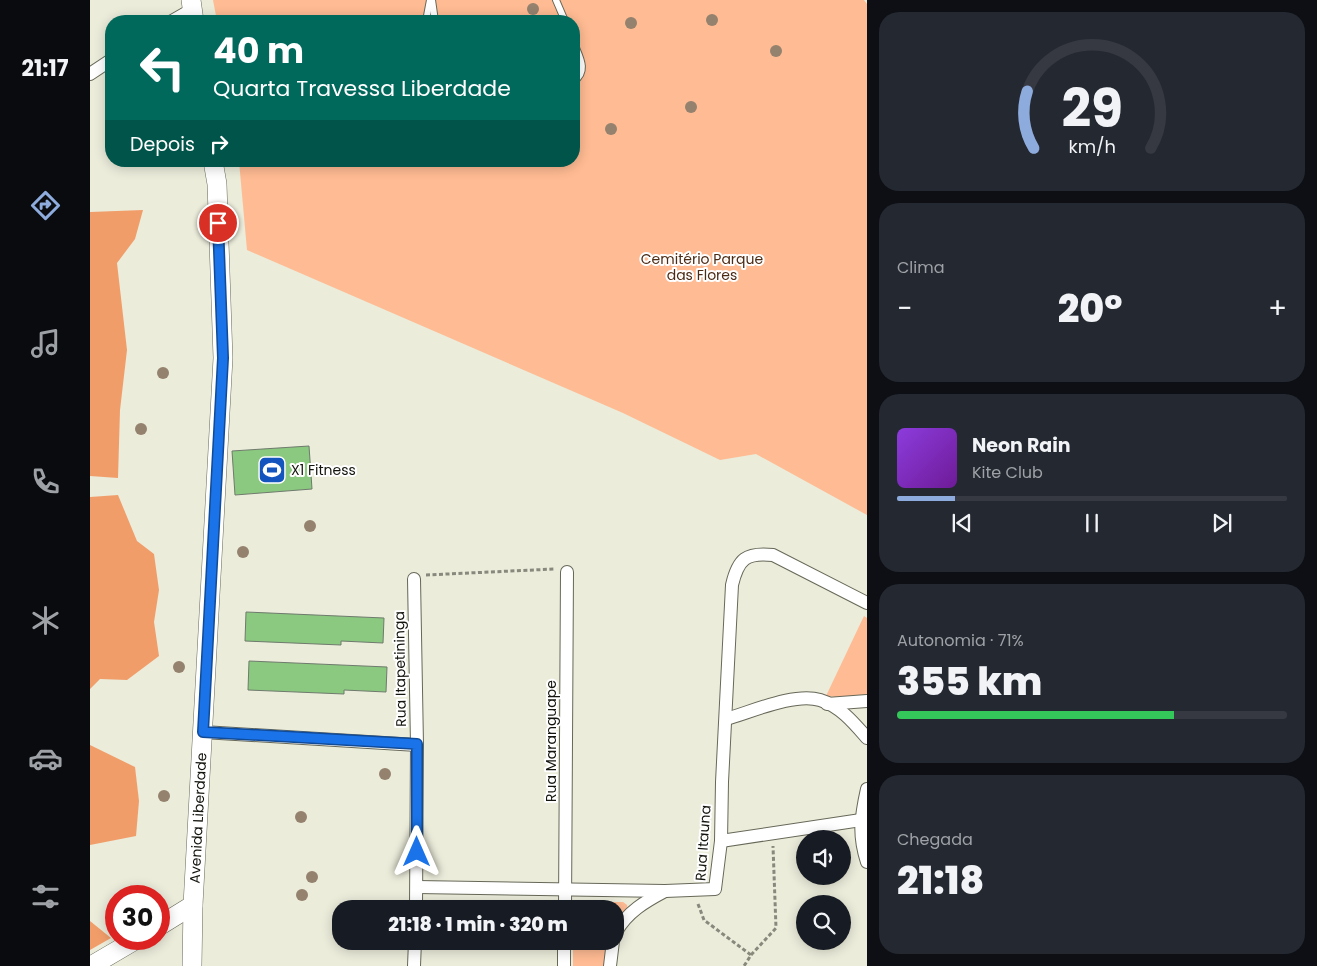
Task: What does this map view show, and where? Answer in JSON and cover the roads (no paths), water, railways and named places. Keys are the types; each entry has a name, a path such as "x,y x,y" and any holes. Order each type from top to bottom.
{"main road":[{"name":"Avenida Liberdade","path":"192,966 193,905 223,358 214,167"},
{"path":"170,919 193,905"},
{"path":"91,966 118,950"}],"street":[{"path":"90,74 105,64"},
{"name":"Rua Itauna","path":"417,887 665,891 715,889 721,841 722,782 732,585 740,563 750,555 773,555 867,604"},
{"name":"Rua Maranguape","path":"565,900 567,572"},
{"name":"Rua Itapetininga","path":"414,579 417,744 416,900"},
{"path":"726,719 801,698 819,700 842,712 867,738"},
{"path":"826,704 867,701"},
{"path":"203,732 417,744"},
{"path":"867,790 862,820 862,846 867,862"},
{"path":"721,841 862,820"},
{"path":"624,921 635,910 665,891"},
{"path":"414,966 415,950"},
{"path":"564,950 564,966"},
{"path":"610,966 612,950"}],"lane":[{"path":"427,15 431,0"},
{"path":"431,0 434,15"},
{"path":"556,0 562,15"},
{"path":"580,58 582,71 580,74"}],"place":[{"name":"X1 Fitness","path":"272,470"}],"park label":[{"name":"Cemitério Parque das Flores","path":"702,268"}]}
